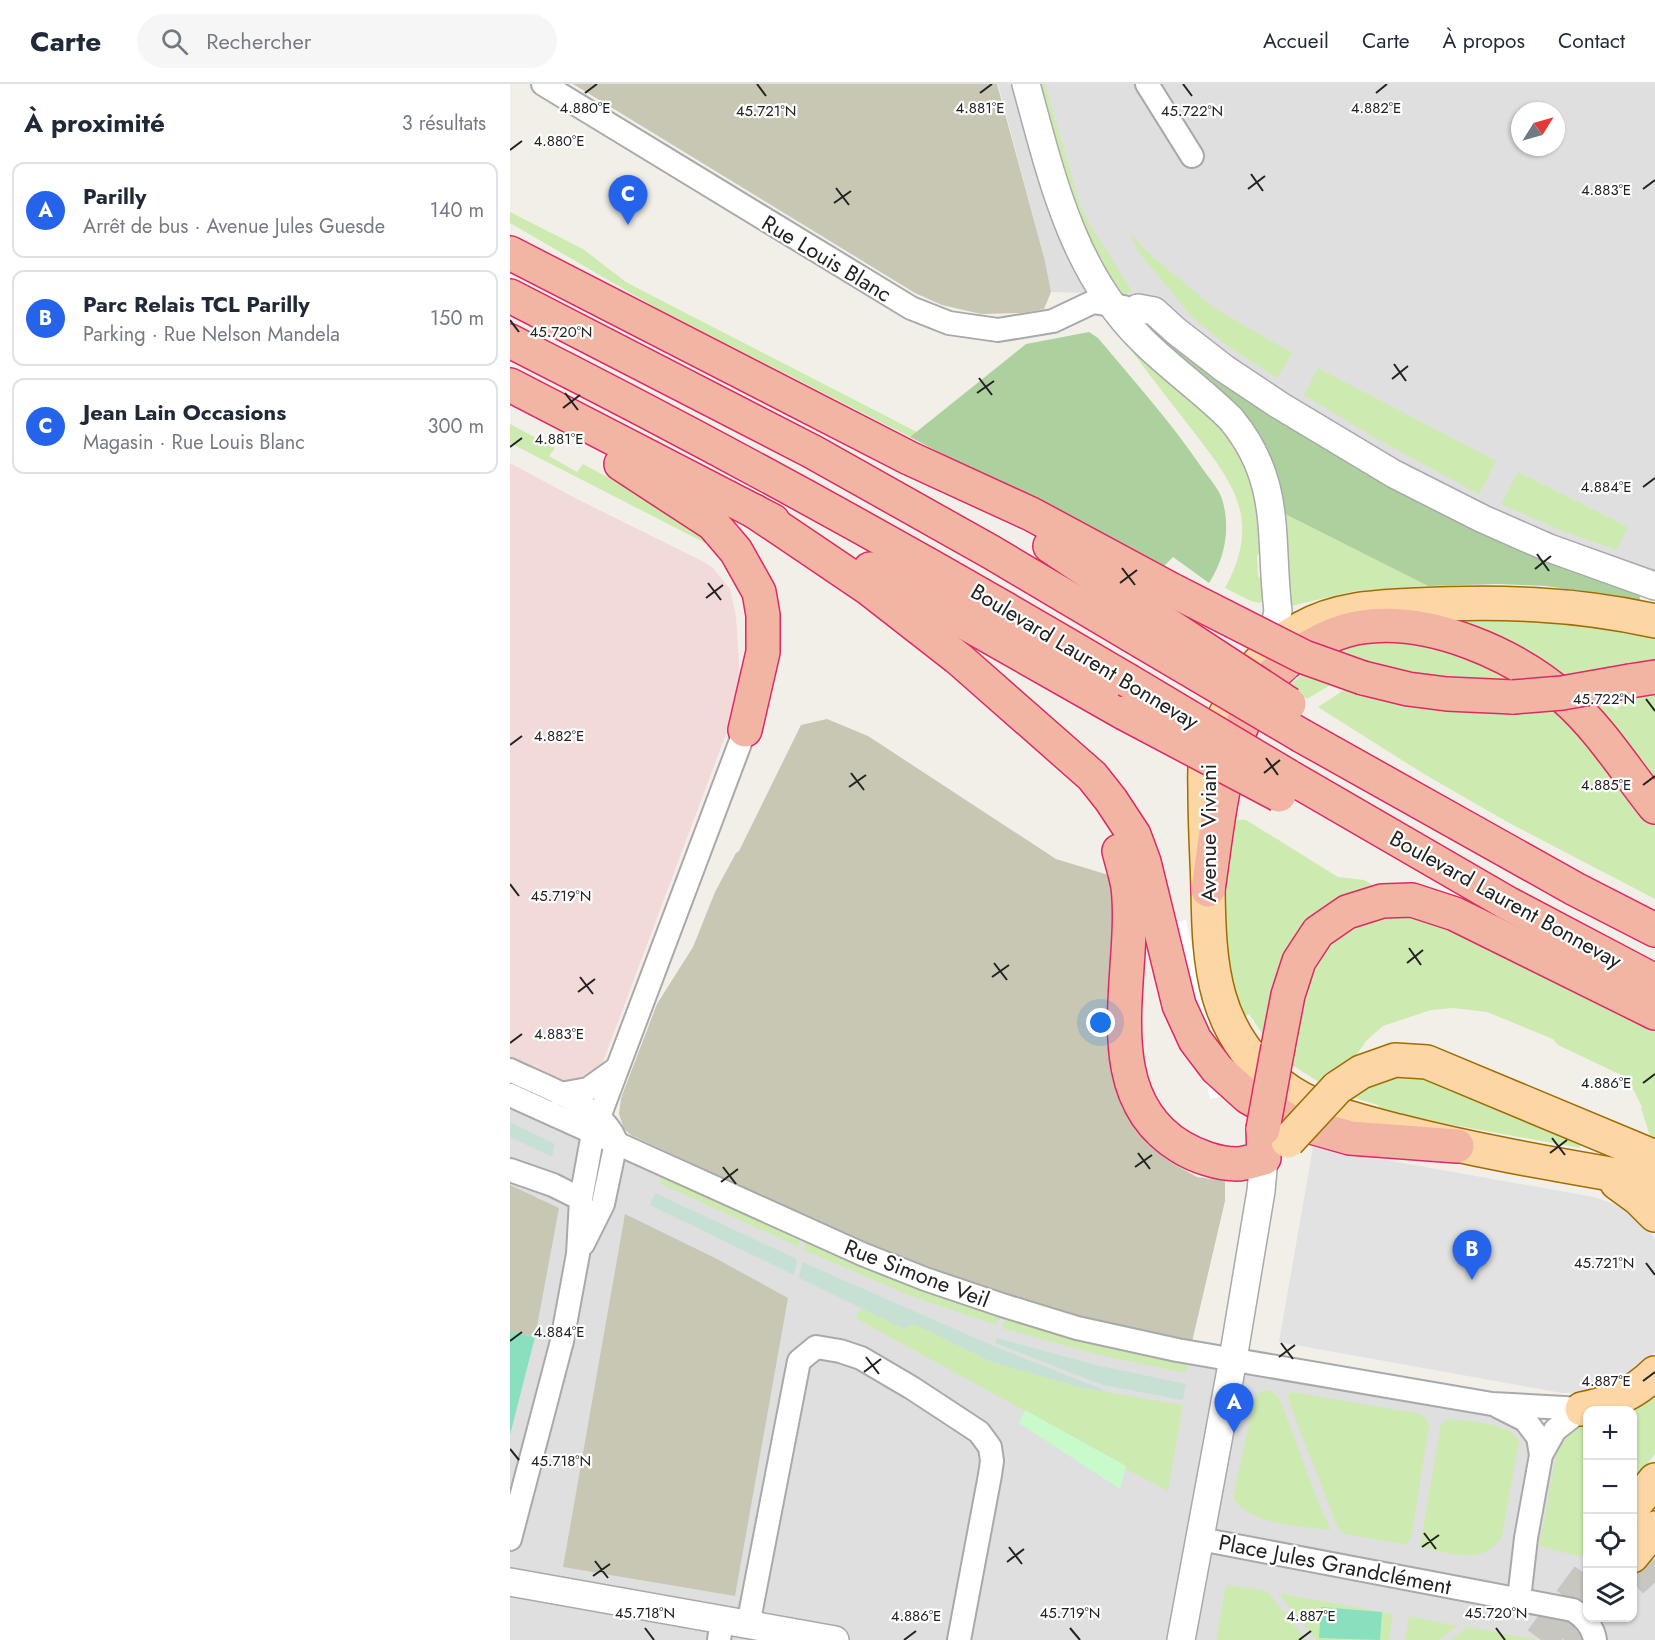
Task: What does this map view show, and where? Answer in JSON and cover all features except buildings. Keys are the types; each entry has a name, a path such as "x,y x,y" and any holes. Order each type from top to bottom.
{"highway":[{"path":"510,253 909,458 1157,616 1408,689 1447,694 1513,697 1562,693 1642,679"},
{"name":"Boulevard Laurent Bonnevay","path":"510,296 813,452 991,552 1157,616 1308,728 1469,830 1655,930"},
{"name":"Boulevard Laurent Bonnevay","path":"510,341 789,486 970,587 1127,680 1287,787 1655,981"},
{"path":"510,385 897,584 1124,713 1287,787"},
{"path":"510,390 698,513 713,524 736,551 759,592 763,615 763,652 745,730"},
{"path":"754,511 868,588 959,659 1092,776 1134,835 1144,862 1179,1005 1195,1040 1217,1069 1248,1097 1290,1121 1350,1138 1457,1146"},
{"path":"1208,890 1225,778 1234,745 1247,712 1274,673 1314,644 1334,634 1360,627 1387,625 1435,632 1483,648 1544,681 1566,699 1588,722 1655,807"},
{"path":"1040,730 1095,797 1118,847 1128,886 1129,922 1125,980 1126,1059 1134,1092 1154,1124 1171,1141 1190,1152 1209,1159 1238,1164 1272,1143 1278,1047 1288,995 1299,961 1318,932 1347,912 1382,901 1412,900 1455,914 1655,1013"}],"main road":[{"path":"1260,659 1300,629 1337,614 1360,609 1515,602 1588,609 1655,621"},
{"name":"Avenue Viviani","path":"1260,659 1232,700 1206,761 1208,930 1216,989 1230,1026 1240,1044 1266,1074 1281,1087 1305,1102 1346,1118 1457,1146 1641,1181 1655,1188"},
{"path":"1272,1143 1337,1088 1361,1072 1395,1060 1427,1062 1655,1157"},
{"path":"1600,1173 1623,1186 1655,1215"},
{"path":"1582,1409 1605,1404 1628,1394 1640,1387 1655,1373"},
{"path":"1637,1502 1655,1480"},
{"path":"1637,1550 1655,1528"}],"street":[{"name":"Rue Louis Blanc","path":"543,84 911,308 949,323 998,330 1021,328 1053,321 1093,302 1125,307"},
{"name":"Avenue Viviani","path":"1026,84 1057,195 1090,271 1125,307 1142,340 1231,419 1242,432 1258,461 1272,508 1278,611 1275,625 1260,659"},
{"path":"1147,84 1192,156"},
{"path":"1125,307 1154,311 1225,369 1279,405 1394,474 1483,519 1549,548 1655,586"},
{"path":"510,1539 562,1341 578,1254 581,1199 596,1124 745,730"},
{"path":"560,1094 588,1089 616,1069"},
{"name":"Rue Simone Veil","path":"510,1070 560,1094 616,1142 799,1227 926,1279 1002,1305 1077,1328 1177,1350 1492,1404"},
{"name":"Rue Simone Veil","path":"510,1095 596,1124"},
{"path":"578,1254 603,1204 616,1142"},
{"path":"1181,1640 1272,1143"},
{"path":"510,1170 553,1185 581,1199"},
{"path":"730,1628 799,1361 816,1347 840,1351 861,1359 912,1388 980,1432 990,1447 992,1461 990,1475 959,1640"},
{"path":"1492,1404 1582,1409"},
{"path":"1492,1404 1525,1420 1538,1437 1541,1455"},
{"path":"1519,1599 1526,1539 1541,1455 1555,1430 1582,1409"},
{"name":"Place Jules Grandclément","path":"1200,1539 1573,1610 1594,1632 1595,1640"},
{"path":"510,1582 730,1628 835,1640"}],"shaded area":[{"path":"573,84 997,84 1045,261 1051,292 1044,309 1022,313 981,314 942,305 915,293"},
{"path":"998,84 1655,84 1655,595 1482,526 1181,342 1127,294 1051,292 1045,261"},
{"path":"510,463 713,568 730,589 736,616 741,694 588,1102 510,1065"},
{"path":"827,719 868,736 1056,859 1112,876 1122,902 1113,1062 1122,1108 1149,1146 1172,1163 1197,1177 1225,1181 1225,1201 1192,1342 1102,1323 1013,1297 949,1275 846,1235 631,1135 624,1129 619,1114 621,1098 657,1004 693,947 715,892 739,851 801,725"},
{"path":"510,1065 654,1171 853,1261 1057,1333 1187,1363 1583,1430 1583,1622 1637,1622 1637,1486 1655,1500 1655,1640 510,1640"},
{"path":"510,1122 555,1144 552,1157 510,1137"},
{"path":"1313,1147 1594,1197 1630,1213 1655,1239 1655,1351 1639,1368 1606,1388 1579,1393 1562,1393 1279,1342"},
{"path":"510,1185 559,1208 535,1337 510,1332"},
{"path":"655,1193 797,1259 794,1275 650,1205"},
{"path":"625,1214 717,1259 788,1298 735,1596 563,1567"},
{"path":"802,1262 989,1344 1108,1392 1082,1388 992,1362 914,1324 904,1329 799,1278"},
{"path":"997,1338 1100,1366 1186,1384 1183,1400 1103,1385 995,1343"}],"green space":[{"path":"1039,84 1045,84 1079,202 1091,227 1131,289 1130,292 1119,296 1077,221"},
{"path":"510,212 583,249 626,282 917,432 910,437 658,309 510,223"},
{"path":"1130,233 1148,253 1216,309 1292,353 1277,378 1229,347 1191,316 1137,250"},
{"path":"1163,326 1275,409 1639,586 1640,600 1546,586 1499,584 1428,586 1285,514 1278,481 1268,454 1255,430 1221,390 1153,333"},
{"path":"1089,332 1098,338 1165,418 1221,495 1226,521 1225,542 1223,553 1209,583 1173,557 1161,569 910,437 1026,344"},
{"path":"1137,351 1216,419 1249,466 1264,547 1257,556 1258,576 1266,586 1266,599 1259,603 1225,588 1236,564 1241,542 1242,522 1231,486 1208,450 1134,354"},
{"path":"1318,368 1496,461 1479,494 1381,441 1304,395"},
{"path":"510,424 555,448 549,456 577,472 583,464 688,521 719,550 510,443"},
{"path":"1518,472 1628,527 1616,550 1560,530 1501,504"},
{"path":"1281,513 1428,586 1355,591 1291,606 1285,601"},
{"path":"1495,613 1655,633 1655,663 1561,680 1438,620"},
{"path":"1419,636 1532,683 1416,674 1378,666 1320,648"},
{"path":"1308,671 1337,681 1307,699 1288,686"},
{"path":"1350,686 1560,706 1655,819 1655,899 1511,824 1424,774 1318,707"},
{"path":"1655,686 1655,785 1588,701 1603,699 1616,710 1637,691"},
{"path":"1225,819 1246,820 1338,877 1364,880 1378,888 1364,891 1266,1039 1249,1014 1244,1017 1229,979 1223,921"},
{"path":"1420,915 1655,1029 1655,1141 1651,1139 1642,1107 1623,1076 1558,1045 1553,1039 1487,1012 1453,1008 1431,1010 1383,1026 1367,1040 1355,1057 1322,1084 1286,1061 1299,999 1315,963 1335,936 1369,917"},
{"path":"1383,1073 1427,1078 1580,1143 1580,1148 1382,1112 1378,1105 1348,1096"},
{"path":"663,1175 800,1239 799,1247 659,1183"},
{"path":"806,1241 1000,1316 996,1325 911,1296 804,1250"},
{"path":"861,1308 904,1329 914,1324 992,1362 1082,1388 1183,1405 1168,1491 855,1318"},
{"path":"1006,1318 1103,1345 1187,1363 1186,1373 1099,1355 1002,1328"},
{"path":"510,1332 535,1337 510,1435"},
{"path":"1269,1390 1277,1395 1281,1402 1331,1530 1263,1519 1240,1507 1233,1497 1255,1397 1260,1392"},
{"path":"1292,1392 1421,1414 1426,1418 1429,1425 1412,1534 1407,1545 1344,1534 1337,1526 1289,1402 1288,1395"},
{"path":"1655,1392 1655,1454 1637,1477 1637,1406 1632,1406"},
{"path":"1025,1410 1126,1466 1120,1489 1019,1423"},
{"path":"1447,1419 1498,1426 1514,1435 1519,1441 1502,1536 1494,1546 1475,1555 1454,1554 1420,1547 1441,1424"},
{"path":"1583,1424 1583,1554 1581,1557 1539,1546 1559,1439"},
{"path":"1229,1585 1267,1591 1306,1640 1216,1640 1225,1589"},
{"path":"1278,1593 1393,1614 1389,1640 1316,1640"},
{"path":"1321,1607 1382,1612 1380,1640 1319,1638"},
{"path":"1409,1616 1457,1626 1439,1640 1405,1640"},
{"path":"1467,1627 1539,1640 1451,1640"}],"pier":[{"path":"1186,920 1226,1096 1210,1099 1170,924"}],"tunnel":[{"path":"1637,1577 1655,1561"},
{"path":"1541,1640 1583,1583"},
{"path":"1564,1640 1585,1622"}],"place":[{"name":"Jean Lain Occasions","path":"628,225"},
{"name":"Parc Relais TCL Parilly","path":"1472,1280"},
{"name":"Parilly","path":"1234,1433"}]}
